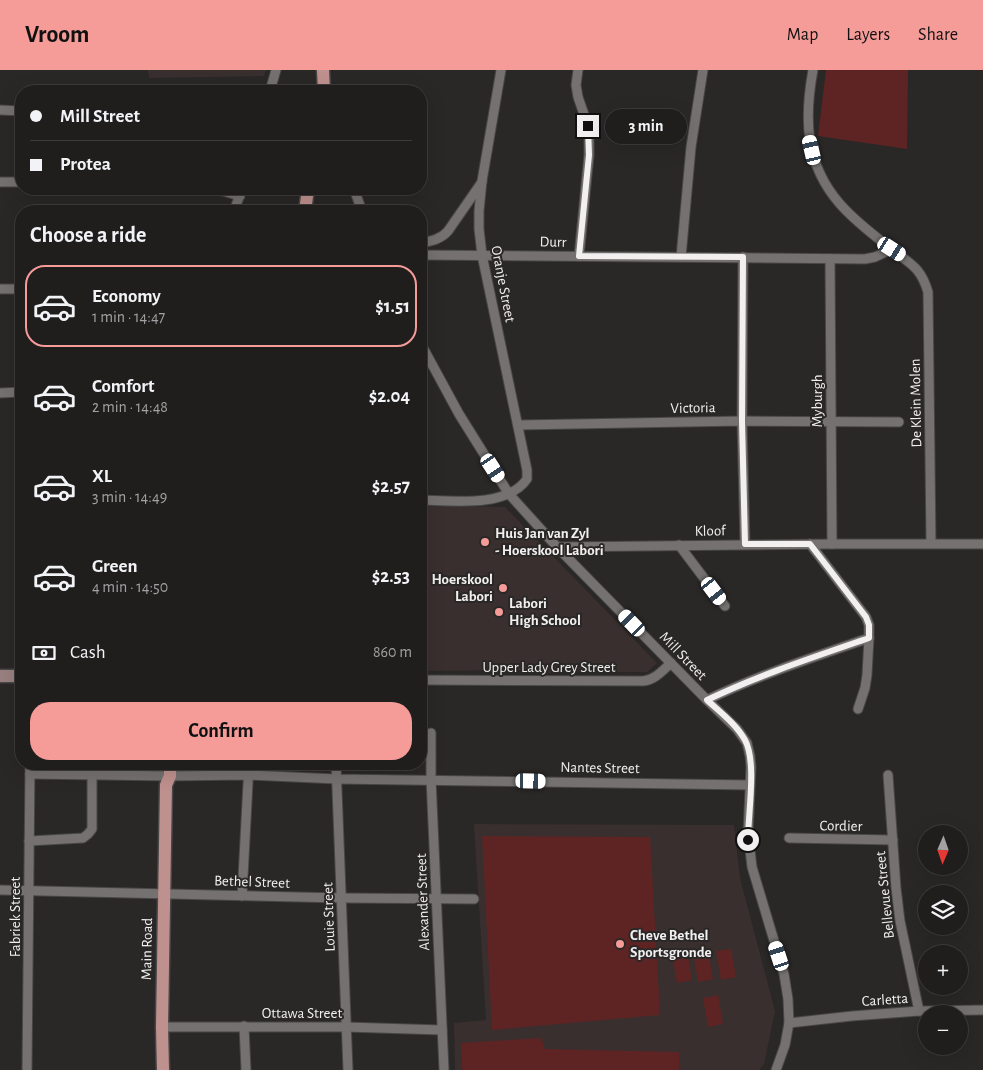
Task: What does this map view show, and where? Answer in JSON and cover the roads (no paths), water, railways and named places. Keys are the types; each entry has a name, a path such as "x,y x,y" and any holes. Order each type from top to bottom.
{"main road":[{"path":"323,70 324,85"},
{"path":"0,676 15,676"},
{"name":"Main Road","path":"163,1070 166,773"}],"street":[{"path":"272,85 276,70"},
{"name":"Oranje Street","path":"501,70 482,181 479,229 482,255 527,470 527,479 509,494"},
{"path":"578,70 577,91 588,126 589,136 589,155 579,256"},
{"path":"681,257 691,147 703,70"},
{"path":"814,70 808,109 809,136 815,164 823,180 840,204 892,249"},
{"path":"0,110 15,111"},
{"path":"427,241 443,237 482,181"},
{"path":"0,182 15,182"},
{"name":"Durr","path":"427,255 864,259 875,257 892,249"},
{"name":"De Klein Molen","path":"892,249 915,266 928,292 931,543"},
{"path":"743,257 742,421 745,544"},
{"name":"Myburgh","path":"830,259 832,544"},
{"path":"0,289 15,289"},
{"name":"Mill Street","path":"427,355 464,422 509,494 557,547 737,729 747,743 750,756 748,833 752,867 784,974 788,999 790,1023 776,1070"},
{"path":"0,392 15,392"},
{"name":"Victoria","path":"518,425 742,421 899,422"},
{"path":"427,500 475,501 509,494"},
{"name":"Kloof","path":"557,547 745,544 983,544"},
{"path":"810,544 866,617 869,625 867,675 858,709"},
{"path":"679,545 725,606"},
{"path":"707,700 794,663 869,638"},
{"name":"Upper Lady Grey Street","path":"427,680 647,681 671,663"},
{"name":"Alexander Street","path":"431,733 431,779 444,1070"},
{"name":"Fabriek Street","path":"27,1070 30,770"},
{"path":"242,896 249,770"},
{"name":"Louie Street","path":"336,770 348,1070"},
{"name":"Nantes Street","path":"30,774 166,773 337,779 750,785"},
{"name":"Bellevue Street","path":"888,774 900,921 918,1006"},
{"path":"29,841 83,838 88,834 92,829 92,775"},
{"name":"Cordier","path":"789,838 893,840"},
{"name":"Bethel Street","path":"0,890 342,898 474,899"},
{"name":"Carletta","path":"968,1010 983,1010"},
{"name":"Carletta","path":"790,1023 918,1011"},
{"path":"244,1026 246,1070"},
{"name":"Ottawa Street","path":"162,1027 346,1027 442,1030"}],"place":[{"name":"Huis Jan van Zyl - Hoerskool Labori","path":"485,542"},
{"name":"Hoerskool Labori","path":"503,588"},
{"name":"Labori High School","path":"499,612"},
{"name":"Cheve Bethel Sportsgronde","path":"620,944"}]}
